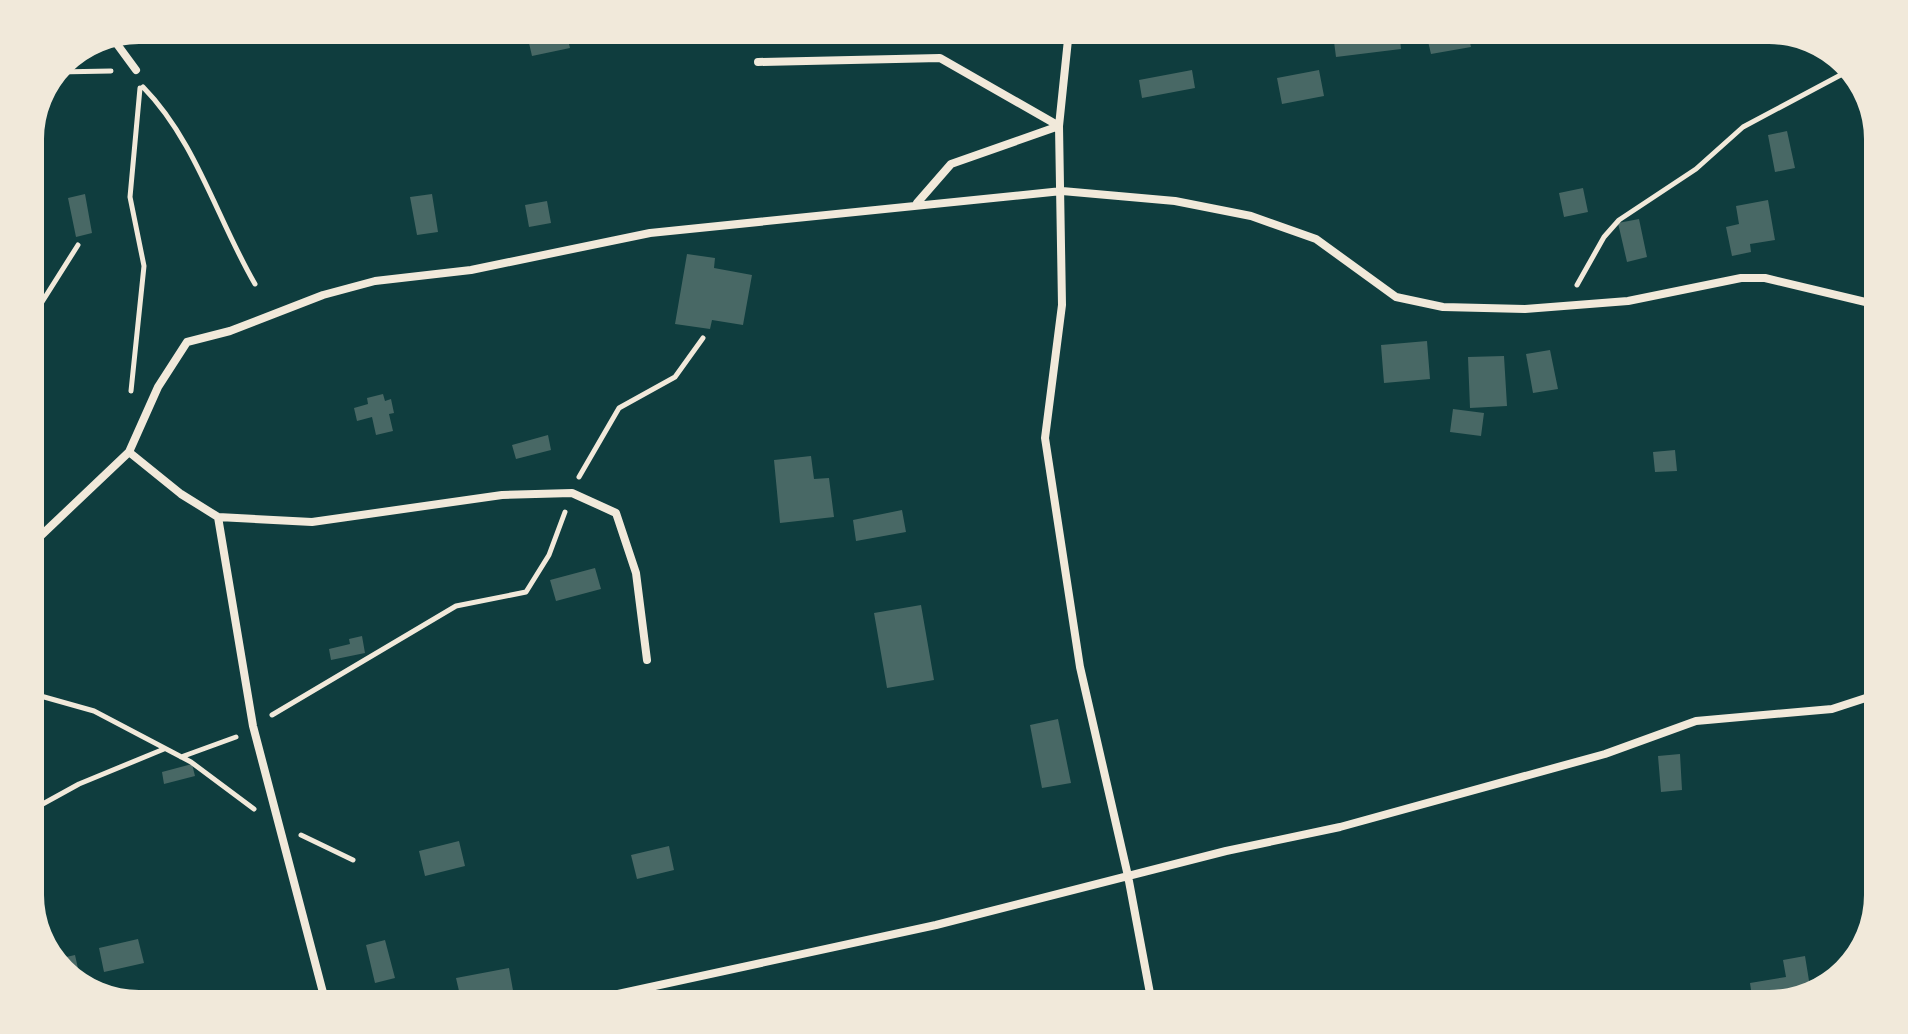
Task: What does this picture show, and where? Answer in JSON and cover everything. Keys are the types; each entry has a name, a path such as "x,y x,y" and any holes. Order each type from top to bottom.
{"street":[{"path":"1068,44 1059,126 1062,305 1045,438 1080,667 1128,876 1149,990"},
{"path":"119,46 136,70"},
{"path":"758,62 940,58 1059,126"},
{"path":"917,203 951,164 1059,126"},
{"path":"44,533 129,452 158,387 187,342 230,331 323,295 375,281 471,270 650,233 917,203 1062,191 1175,201 1251,216 1316,239 1396,297 1443,307 1565,307 1628,301 1741,278 1765,278 1864,302"},
{"path":"129,452 181,494 218,517 312,522 502,495 572,493 616,513 636,573 647,660"},
{"path":"218,517 253,726 322,990"},
{"path":"641,990 936,925 1340,827 1499,780 1548,770 1696,721 1832,709 1864,699"}],"path":[{"path":"72,72 136,70"},
{"path":"1565,307 1604,237 1619,220 1696,169 1743,127 1840,75"},
{"path":"130,394 144,266 130,197 141,84 174,123 231,242 255,284"},
{"path":"44,299 78,245"},
{"path":"181,757 244,734 456,606 526,592 549,555 580,474 619,408 675,377 703,338"},
{"path":"44,697 94,711 165,748 277,822 353,860"},
{"path":"44,803 79,784 165,748"}],"building":[{"path":"529,44 569,44 570,48 532,56"},
{"path":"1334,44 1400,44 1401,49 1336,57"},
{"path":"1429,44 1470,44 1471,47 1431,54"},
{"path":"1192,70 1195,88 1142,98 1139,80"},
{"path":"1319,70 1324,96 1282,104 1277,78"},
{"path":"1787,131 1795,168 1775,172 1768,135"},
{"path":"1583,188 1588,212 1564,217 1559,193"},
{"path":"85,194 92,233 76,237 68,198"},
{"path":"432,194 438,232 417,235 410,197"},
{"path":"1768,200 1775,240 1750,244 1751,252 1732,256 1726,227 1739,224 1736,206"},
{"path":"547,201 551,223 529,227 525,205"},
{"path":"1639,219 1647,257 1627,262 1618,223"},
{"path":"687,254 715,258 714,268 752,275 743,325 712,320 710,329 675,324"},
{"path":"1427,341 1430,379 1384,383 1381,345"},
{"path":"1550,350 1558,389 1533,393 1526,354"},
{"path":"1504,356 1507,406 1470,408 1468,357"},
{"path":"383,394 385,401 391,399 394,413 389,414 393,431 376,435 372,417 357,421 354,408 368,404 367,398"},
{"path":"1453,409 1484,413 1481,436 1450,432"},
{"path":"548,435 551,450 516,459 512,445"},
{"path":"1675,450 1677,471 1655,472 1653,452"},
{"path":"811,456 814,479 829,478 834,517 780,523 774,460"},
{"path":"902,510 906,532 856,541 853,520"},
{"path":"595,568 601,589 556,601 550,580"},
{"path":"921,605 934,680 887,688 874,613"},
{"path":"362,636 365,653 331,660 329,649 350,644 349,639"},
{"path":"1058,719 1071,783 1042,788 1030,725"},
{"path":"1680,754 1682,790 1661,792 1658,756"},
{"path":"192,764 195,776 164,784 162,772"},
{"path":"459,841 465,866 425,876 419,851"},
{"path":"669,846 674,870 637,879 631,855"},
{"path":"138,939 144,963 104,972 99,948"},
{"path":"385,940 395,978 375,983 366,945"},
{"path":"75,955 78,968 76,967 66,957"},
{"path":"1805,956 1809,981 1782,989 1751,990 1750,983 1786,977 1783,960"},
{"path":"509,968 513,990 459,990 456,978"}]}
